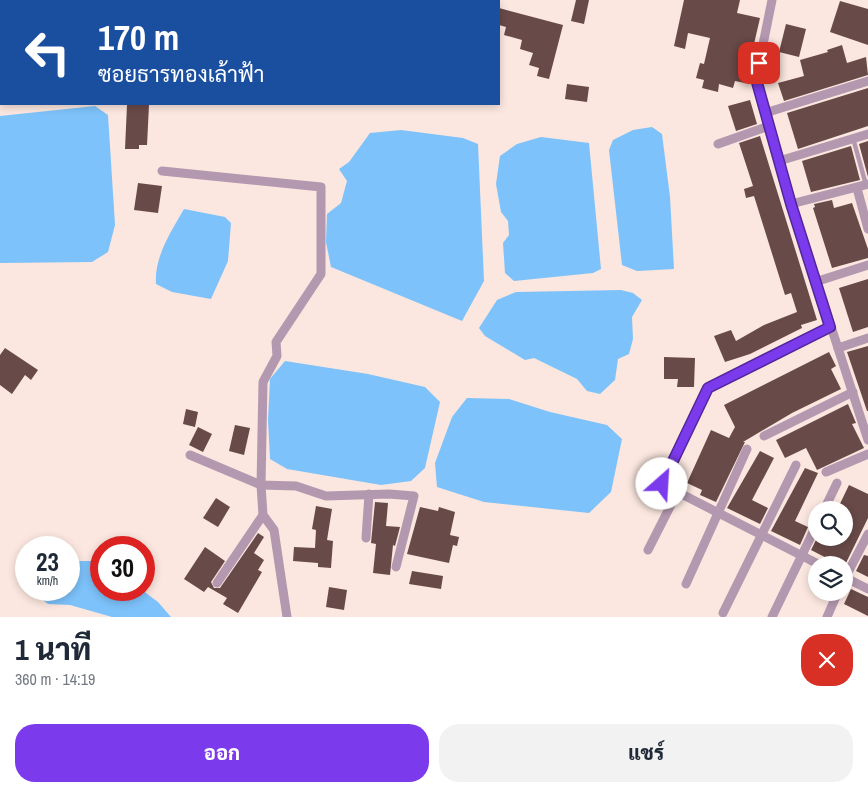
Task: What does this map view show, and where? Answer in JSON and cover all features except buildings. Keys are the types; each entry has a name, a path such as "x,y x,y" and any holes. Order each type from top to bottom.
{"street":[{"path":"772,0 756,79 815,282 853,392 864,410 868,440"},
{"path":"766,113 868,81"},
{"path":"718,144 769,126"},
{"path":"779,161 868,134"},
{"path":"162,171 321,187 321,274 276,342 277,356 263,382 261,486 263,515 274,530 287,617"},
{"path":"791,204 867,184"},
{"path":"857,188 868,230"},
{"path":"815,282 868,264"},
{"path":"808,559 662,484 708,388 830,327"},
{"path":"838,348 868,338"},
{"path":"764,436 853,392"},
{"path":"686,584 748,449"},
{"path":"826,472 868,454"},
{"path":"190,455 261,486 296,486 326,496 369,494 414,496 396,567"},
{"path":"723,613 796,465"},
{"path":"828,501 837,483"},
{"path":"648,550 677,493"},
{"path":"366,538 369,494"},
{"path":"217,583 263,515"},
{"path":"853,562 868,534"},
{"path":"772,617 808,543"},
{"path":"853,583 868,589"},
{"path":"827,617 834,601"}],"lane":[{"path":"853,138 867,184"}],"water":[{"path":"95,106 108,115 115,225 108,252 92,262 0,263 0,116"},
{"path":"652,127 662,134 670,197 674,269 637,271 622,265 609,150 613,140 633,130"},
{"path":"401,130 463,138 478,144 484,281 462,321 331,267 326,242 327,214 341,203 347,181 339,169 349,162 370,133"},
{"path":"541,137 589,143 601,269 593,273 514,281 505,273 503,243 509,235 508,221 501,212 496,184 500,156 517,144"},
{"path":"184,209 225,217 231,223 228,261 211,299 172,292 156,284 156,274 161,254"},
{"path":"621,290 633,293 642,300 632,317 633,339 629,354 618,359 615,380 600,394 587,391 577,379 534,358 525,360 485,336 479,328 497,300 516,292"},
{"path":"285,361 368,374 425,387 440,402 425,468 411,481 381,485 287,469 270,459 268,420 270,379"},
{"path":"467,398 509,399 550,412 607,425 622,439 611,492 589,513 484,502 437,487 435,463 452,417"},
{"path":"80,561 90,561 90,601 155,600 171,617 112,617 70,605 48,604 44,601 80,601"}],"route":[{"path":"662,484 708,388 830,327 791,204 756,79 759,63"}]}
